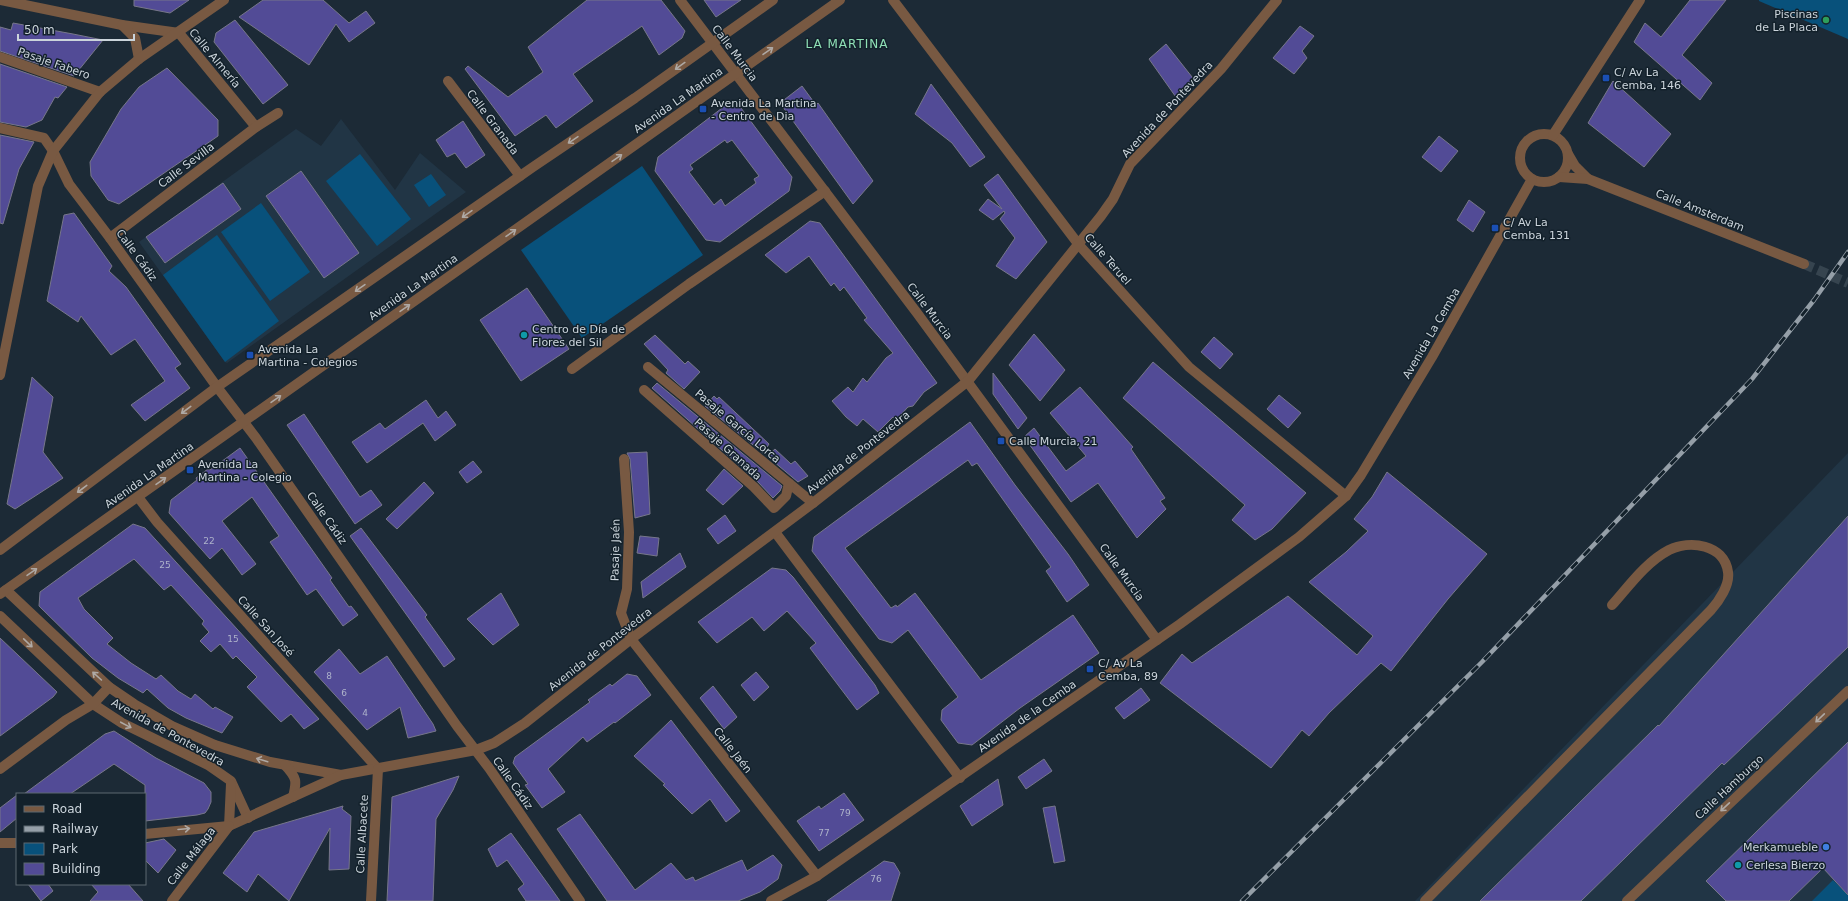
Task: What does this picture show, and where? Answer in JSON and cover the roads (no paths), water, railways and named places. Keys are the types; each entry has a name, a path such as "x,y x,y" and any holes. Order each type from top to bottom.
{"street":[{"name":"Calle Almería","path":"2,0 122,25 179,32 256,127"},
{"path":"0,375 38,186 53,151 100,92 139,60 224,0"},
{"name":"Calle Murcia","path":"680,0 968,381 1157,640"},
{"path":"0,550 217,387 520,176 635,98 773,0"},
{"name":"Avenida La Martina","path":"3,592 840,0"},
{"name":"Calle Teruel","path":"893,0 1079,245 1189,367 1346,496"},
{"name":"Avenida de Pontevedra","path":"0,616 93,704 122,723 208,766 231,782 248,818 341,775 476,750 494,743 525,723 631,639 813,503 968,381 1079,245 1113,199 1130,164 1221,69 1277,0"},
{"path":"1553,135 1640,0"},
{"path":"122,25 135,38 139,60"},
{"name":"Pasaje Fabero","path":"0,58 100,92"},
{"name":"Calle Granada","path":"448,81 520,176"},
{"name":"Calle Sevilla","path":"110,238 256,127 278,113"},
{"name":"Calle Cádiz","path":"0,128 44,138 53,151 69,184 244,422 457,726 476,750 580,901"},
{"path":"1544,133 1553,135 1566,146 1568,154 1566,168 1559,177 1549,182 1541,182 1532,179 1524,172 1520,162 1520,152 1526,142 1535,135 1544,133"},
{"name":"Calle Amsterdam","path":"1568,154 1575,166 1588,179"},
{"name":"Calle Amsterdam","path":"1559,177 1588,179 1804,264"},
{"name":"Avenida La Cemba","path":"1346,496 1361,475 1432,357 1532,179"},
{"path":"572,369 689,284 825,191"},
{"name":"Pasaje García Lorca","path":"648,367 813,503"},
{"name":"Pasaje Granada","path":"644,390 754,487 774,508 786,496 789,483"},
{"name":"Pasaje Jaén","path":"624,459 629,532 627,589 621,613 631,639"},
{"name":"Avenida de la Cemba","path":"771,901 817,876 1157,640 1299,537 1346,496"},
{"name":"Calle San José","path":"138,497 157,522 378,769"},
{"path":"775,532 960,778"},
{"path":"1425,901 1711,610 1722,597 1729,573 1724,561 1709,547 1690,544 1670,549 1654,559 1612,605"},
{"name":"Avenida de Pontevedra","path":"3,592 109,687 134,704 172,726 215,745 270,762 341,775"},
{"name":"Calle Jaén","path":"631,639 817,876"},
{"name":"Avenida de Pontevedra","path":"93,704 109,687"},
{"path":"77,713 80,702 78,691"},
{"name":"Calle Hamburgo","path":"1626,901 1848,691"},
{"path":"0,769 77,713 93,704"},
{"path":"285,765 295,776 296,785 293,797"},
{"name":"Calle Albacete","path":"371,901 378,769"},
{"name":"Avenida de Pontevedra","path":"229,826 231,782"},
{"path":"146,834 229,826 248,818"},
{"name":"Calle Málaga","path":"172,901 229,826"},
{"path":"0,843 16,843"}],"tunnel":[{"path":"1804,264 1848,283"}],"railway":[{"path":"1242,901 1482,662 1752,379 1814,300 1848,252"}],"place":[{"name":"Piscinas de La Placa","path":"1826,20"},
{"name":"C/ Av La Cemba, 146","path":"1606,78"},
{"name":"Avenida La Martina - Centro de Dia","path":"703,109"},
{"name":"C/ Av La Cemba, 131","path":"1495,228"},
{"name":"Centro de Día de Flores del Sil","path":"524,335"},
{"name":"Avenida La Martina - Colegios","path":"250,355"},
{"name":"Calle Murcia, 21","path":"1001,441"},
{"name":"Avenida La Martina - Colegio","path":"190,470"},
{"name":"C/ Av La Cemba, 89","path":"1090,669"},
{"name":"Merkamueble","path":"1826,847"},
{"name":"Cerlesa Bierzo","path":"1738,865"}],"district":[{"name":"LA MARTINA","path":"847,44"}]}
